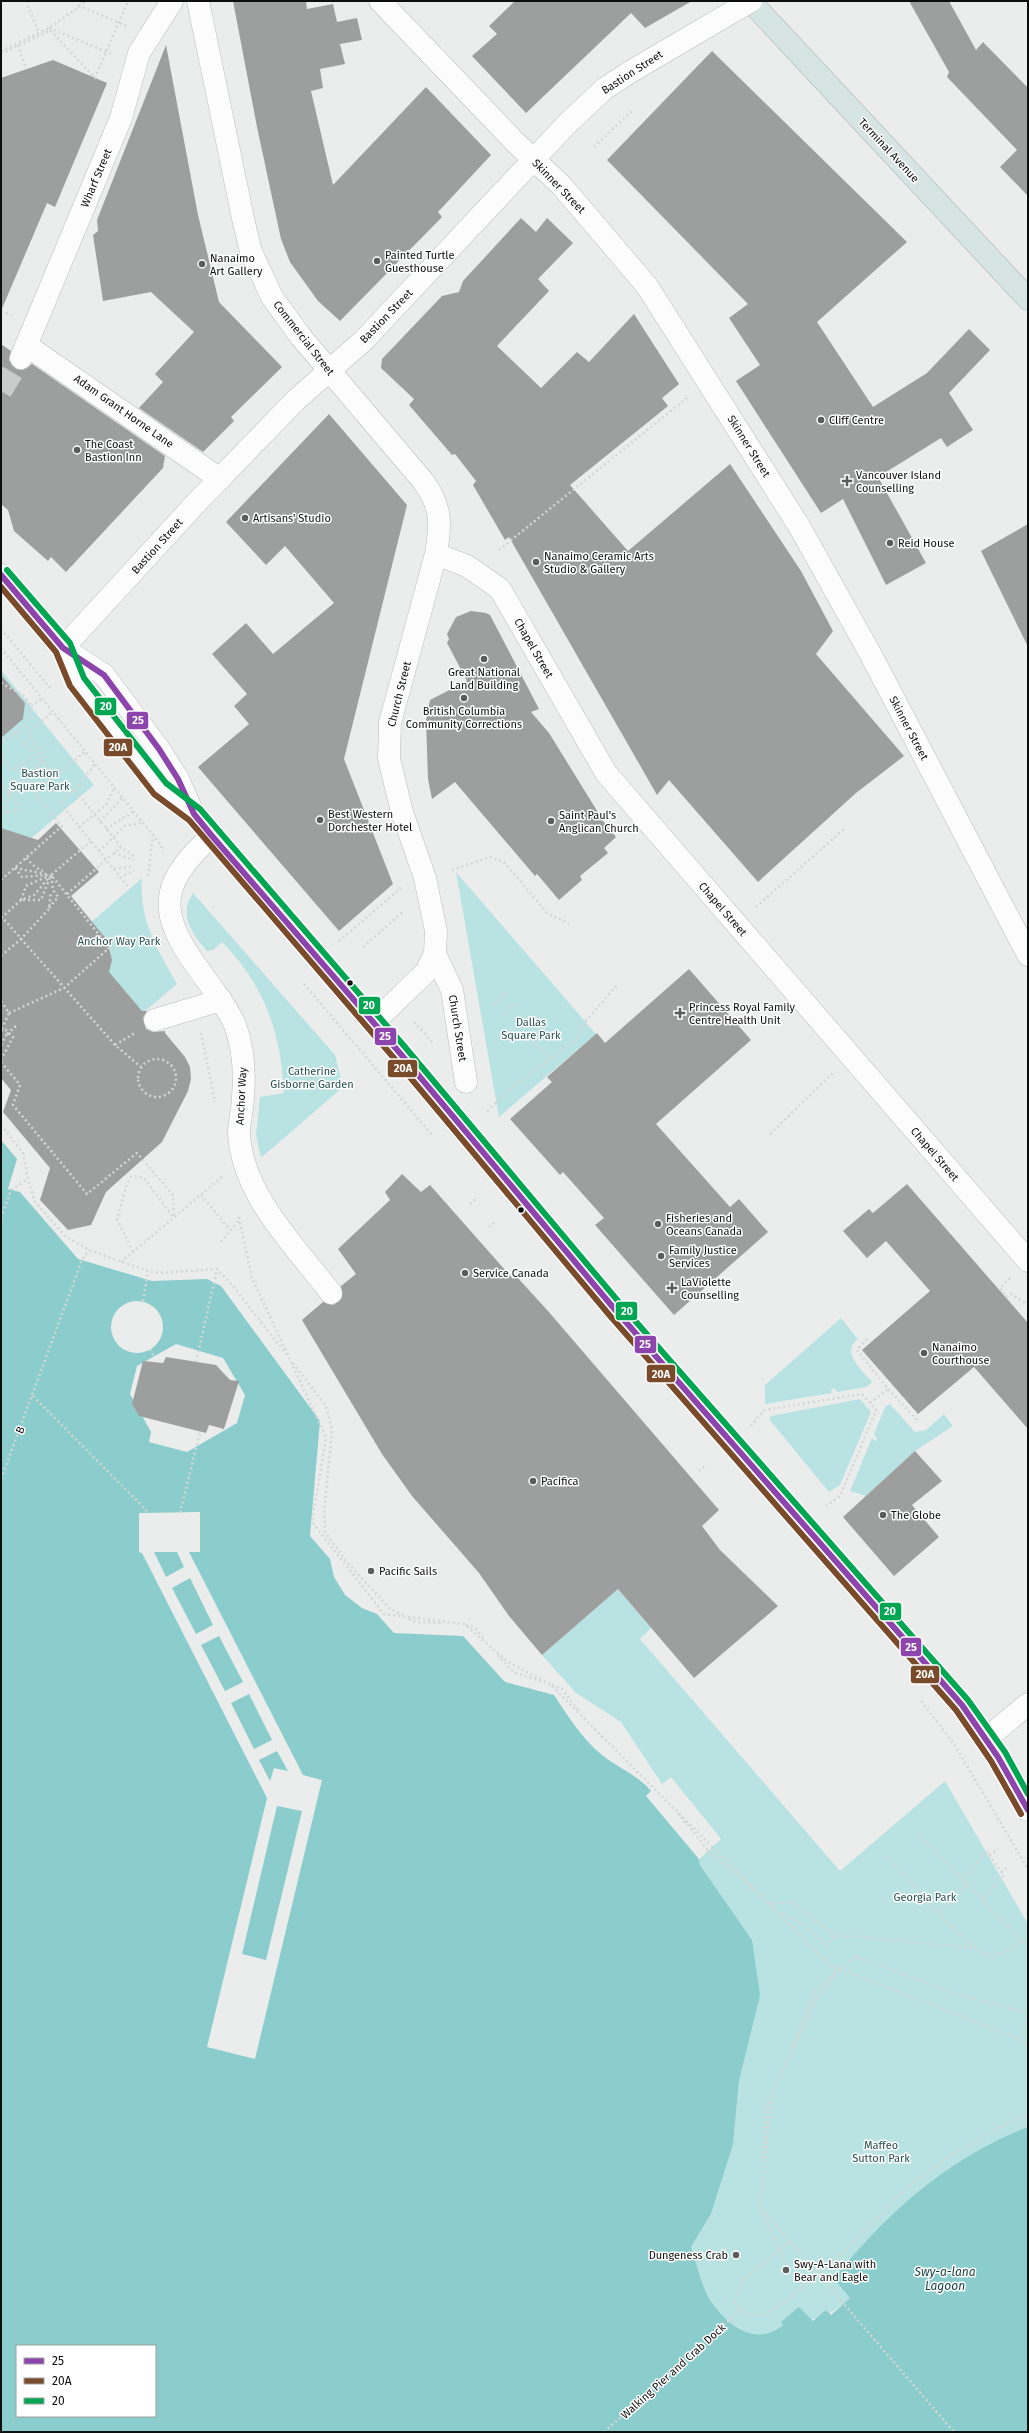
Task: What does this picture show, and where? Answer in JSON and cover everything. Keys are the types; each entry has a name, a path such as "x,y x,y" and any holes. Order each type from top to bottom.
{"highway":[{"name":"Terminal Avenue","path":"751,1 1028,299"}],"street":[{"name":"Wharf Street","path":"24,351 46,295 121,118 139,53 172,1"},
{"name":"Commercial Street","path":"198,1 251,252 272,298 330,371 423,481 436,505"},
{"name":"Skinner Street","path":"380,1 534,160 562,185 627,261 646,286 704,374 803,533 871,655 1028,956"},
{"name":"Bastion Street","path":"63,648 220,479 297,399 364,340 581,110 604,89 630,72 751,1"},
{"name":"Adam Grant Horne Lane","path":"24,351 220,479"},
{"name":"Church Street","path":"373,1023 426,972 435,954 436,931 425,878 402,812 389,759 390,723 436,554 441,525 436,505"},
{"name":"Chapel Street","path":"436,554 467,566 500,589 606,773 1028,1261"},
{"path":"1,575 63,648 77,682 156,783 194,814 617,1312 958,1700 986,1739 1028,1810"},
{"name":"Anchor Way","path":"212,836 192,853 182,866 168,899 171,924 184,950 221,1000 235,1025 243,1060 244,1095 239,1132 242,1154 250,1176 270,1213 330,1292"},
{"name":"Church Street","path":"435,954 452,990 466,1082"},
{"path":"156,1020 221,1000"},
{"path":"986,1739 1028,1704"}],"path":[{"path":"26,1 38,33"},
{"path":"79,6 82,1"},
{"path":"1,50 49,28 87,1"},
{"path":"1,54 50,30 94,78 128,1"},
{"path":"79,6 131,28"},
{"path":"49,28 107,51"},
{"path":"17,43 26,69"},
{"path":"594,147 634,109"},
{"path":"1,312 16,316"},
{"path":"499,550 704,374"},
{"path":"1,648 161,845 163,853"},
{"path":"1,683 23,695 32,706"},
{"path":"1,744 26,722 32,706 41,699"},
{"path":"48,707 52,703"},
{"path":"1,784 9,791 17,804 15,813 3,815 4,804 9,791 41,763 45,756 27,734 52,712"},
{"path":"15,732 41,763 55,776"},
{"path":"1,880 62,826 34,794 86,751"},
{"path":"1,756 12,770 26,763 34,755"},
{"path":"95,764 75,790 59,802 130,889"},
{"path":"79,827 106,805 115,787"},
{"path":"75,790 121,847 135,857"},
{"path":"100,822 124,797"},
{"path":"106,829 134,810"},
{"path":"98,851 125,826 144,822"},
{"path":"730,917 755,908 844,829"},
{"path":"153,835 160,839"},
{"path":"91,841 51,875 34,895 21,900 1,917 115,1045 141,1067"},
{"path":"67,894 121,847"},
{"path":"114,853 134,860"},
{"path":"452,870 490,857 504,862 548,914 569,923"},
{"path":"26,858 35,867 51,875 109,948"},
{"path":"113,869 133,866"},
{"path":"15,868 32,869 51,875"},
{"path":"15,868 22,877 34,874 51,875"},
{"path":"120,878 134,870"},
{"path":"21,900 26,886 51,875"},
{"path":"21,900 41,900 51,875"},
{"path":"1,956 21,939 58,897 53,890 51,875"},
{"path":"339,941 405,885"},
{"path":"49,909 51,892"},
{"path":"363,947 404,911"},
{"path":"1,1031 9,1013 64,988 109,948 131,944 151,936"},
{"path":"487,1112 512,1088 578,1038 586,1021 617,985"},
{"path":"494,1004 508,992"},
{"path":"1,1001 9,1013"},
{"path":"504,1014 517,1003"},
{"path":"1,1046 9,1032 16,1025"},
{"path":"1,1031 5,1029 13,1037 1,1061 20,1085 13,1105 87,1194 137,1153 173,1195 174,1218"},
{"path":"416,1034 422,1030"},
{"path":"200,1031 217,1108"},
{"path":"534,1042 549,1059"},
{"path":"770,1134 852,1057"},
{"path":"152,1059 162,1060 170,1064 176,1076 172,1090 165,1096 156,1098 146,1095 138,1082 141,1067 152,1059"},
{"path":"1,1125 23,1153 28,1179 35,1202 65,1236 89,1250 148,1271 158,1273 217,1268"},
{"path":"133,1252 117,1219 127,1184 131,1177 138,1176 144,1178 174,1218"},
{"path":"120,1262 220,1178"},
{"path":"1,1218 11,1190 28,1179"},
{"path":"201,1195 230,1230"},
{"path":"470,1204 477,1198"},
{"path":"238,1209 252,1278 326,1437 312,1522 384,1614 464,1624 508,1662 551,1685 837,1972 818,1997 772,2092 760,2206 788,2270"},
{"path":"221,1242 244,1214"},
{"path":"489,1226 496,1221"},
{"name":"B","path":"1,1479 33,1396 82,1260 89,1250"},
{"path":"196,1362 217,1268"},
{"path":"217,1268 233,1286 326,1406 332,1431 324,1513 325,1532 346,1561 390,1609 416,1622 463,1624 475,1628 513,1672 562,1688 597,1734 657,1787 711,1854 771,1904 838,1970 856,1975 1019,2040 1028,2046"},
{"path":"143,1302 148,1280 148,1271"},
{"path":"1007,1281 1000,1288 1002,1294 1006,1297 1011,1294 1028,1304"},
{"path":"867,1339 857,1350 888,1389 919,1422"},
{"path":"150,1349 154,1357"},
{"path":"870,1403 888,1389"},
{"path":"750,1428 764,1410 862,1394 876,1410 840,1496 826,1506"},
{"path":"33,1396 149,1513"},
{"path":"180,1513 200,1432"},
{"path":"699,1471 706,1465"},
{"path":"917,1833 968,1883 1022,1941 1028,1943"},
{"path":"989,1855 998,1849"},
{"path":"962,1878 987,1852 1004,1875 982,1899"},
{"path":"888,1858 966,1941 988,1955 1002,1954 1022,1941"},
{"path":"1001,1872 1008,1867"},
{"path":"939,1912 968,1883"},
{"path":"771,1904 791,1902 835,1935 978,1948"},
{"path":"780,1914 795,1919 828,1945 835,1935"},
{"path":"954,2432 760,2207 767,2106 816,1990 855,1956 958,1995 1028,2013 1019,2040"},
{"path":"790,2241 744,2279 734,2302 745,2314 762,2316 784,2302 819,2274 908,2186 958,2152 994,2130 1028,2114"},
{"name":"Walking Pier and Crab Dock","path":"604,2432 741,2310"}],"green space":[{"name":"Bastion Square Park","path":"1,670 94,785 28,841 1,844"},
{"name":"Dallas Square Park","path":"456,872 596,1034 499,1117"},
{"name":"Anchor Way Park","path":"142,878 143,908 146,921 156,946 177,984 137,1018 80,932"},
{"name":"Catherine Gisborne Garden","path":"193,893 335,1055 343,1087 261,1158 256,1135 260,1097 284,1093 279,1050 274,1030 260,993 237,959 222,942 213,950 207,951 196,938 187,917 189,901"},
{"path":"841,1318 858,1339 853,1344 851,1350 854,1361 872,1382 867,1387 837,1392 834,1388 831,1390 832,1393 765,1404 765,1385"},
{"path":"860,1399 871,1412 840,1485 829,1492 769,1419 771,1416"},
{"path":"890,1404 915,1432 926,1430 944,1414 953,1426 915,1451 866,1496 850,1491 872,1438 875,1441 877,1439 874,1434 885,1407"},
{"name":"Maffeo Sutton Park","path":"618,1589 651,1628 640,1639 840,1871 945,1781 1028,1924 1028,2432 850,2298 833,2311 818,2318 802,2321 782,2322 783,2325 773,2332 752,2334 742,2331 725,2318 707,2294 691,2247 711,2214 733,2145 752,1940 700,1865 699,1859 721,1839 671,1777 662,1784 621,1722 576,1693 542,1655"}],"water":[{"name":"Swy-a-lana Lagoon","path":"1,1140 17,1159 8,1189 20,1192 78,1259 152,1281 207,1279 221,1286 320,1421 310,1536 330,1559 334,1577 345,1595 362,1608 377,1614 394,1633 463,1636 505,1682 554,1695 576,1727 595,1749 608,1760 640,1780 651,1791 646,1796 699,1859 700,1865 752,1940 760,1995 739,2081 733,2145 711,2214 691,2247 707,2294 725,2318 742,2330 752,2334 762,2334 773,2332 783,2325 781,2322 799,2307 813,2321 826,2310 831,2315 850,2298 834,2279 875,2232 897,2210 945,2171 999,2139 1028,2127 1028,2432 1,2432"}],"pier":[{"path":"132,1301 142,1301 156,1308 163,1322 163,1332 156,1346 142,1353 132,1353 122,1349 115,1342 111,1332 111,1322 115,1312 122,1305"},
{"path":"176,1344 223,1358 245,1395 237,1423 187,1452 149,1442 151,1432 130,1394 137,1366"},
{"path":"200,1512 200,1552 189,1552 303,1775 322,1780 255,2059 207,2047 267,1798 142,1553 139,1552 139,1513","holes":["154,1552 177,1552 184,1567 166,1577","190,1578 213,1625 196,1634 172,1588","219,1636 243,1682 225,1691 201,1645","249,1694 272,1740 254,1749 231,1703","277,1751 288,1771 274,1768 270,1781 259,1760","277,1806 302,1811 266,1960 242,1954"]}],"building":[{"path":"233,1 306,1 307,9 333,4 337,22 357,18 362,40 340,44 345,64 320,69 323,88 311,91 333,185 426,87 491,155 438,212 442,217 340,321 318,301 290,262 281,239 257,127"},
{"path":"515,1 692,1 645,28 631,13 526,113 472,56 497,34 489,26"},
{"path":"909,1 949,1 976,50 983,42 1028,88 1028,196 1000,167 1017,150 947,77 949,72"},
{"path":"166,45 198,215 219,302 282,367 231,417 234,421 203,452 139,408 163,382 155,374 194,332 151,292 103,301 93,235 98,231 97,220"},
{"path":"712,51 907,242 817,322 873,407 927,373 969,329 990,350 949,393 973,430 947,447 941,438 878,477 926,563 886,585 843,499 821,513 736,381 760,365 729,318 748,304 607,160"},
{"path":"53,60 107,83 55,207 47,203 1,311 1,78"},
{"path":"521,218 536,232 547,218 573,243 538,279 549,291 497,346 541,388 577,352 589,362 634,314 679,384 662,398 668,406 570,485 628,551 730,464 801,571 833,631 816,654 904,756 856,793 758,882 669,780 657,795 509,537 505,540 473,485 476,481 455,454 452,455 409,405 414,399 381,368 382,359 442,296 459,292 463,281"},
{"name":"The Coast Bastion Inn","path":"1,344 11,351 9,360 16,369 23,370 32,364 165,456 163,468 66,572 51,557 48,561 14,531 8,510 1,504"},
{"path":"329,414 407,505 344,759 393,884 339,931 198,767 249,724 234,706 247,694 212,654 246,623 273,654 334,603 285,546 266,565 226,522"},
{"path":"1028,524 1028,647 981,551"},
{"path":"471,611 490,615 539,709 531,712 549,733 604,822 616,837 604,848 608,853 580,876 582,880 559,900 537,874 535,876 455,782 432,799 428,779 426,720 430,700 467,681 447,643 449,639 447,634 456,617"},
{"path":"1,675 25,703 23,719 1,738"},
{"path":"56,823 99,872 71,896 107,940 112,960 109,972 142,1011 147,1011 143,1018 146,1029 153,1032 165,1031 165,1033 185,1057 190,1067 191,1079 188,1091 162,1142 106,1192 91,1225 68,1230 40,1200 50,1168 3,1112 11,1090 1,1078 1,828 38,840"},
{"path":"689,969 751,1040 656,1124 730,1207 739,1199 768,1232 674,1315 595,1225 604,1218 563,1172 560,1175 510,1119 552,1082 547,1077 597,1033 605,1043"},
{"path":"402,1174 421,1192 430,1185 513,1279 516,1276 548,1311 719,1510 702,1526 720,1550 778,1606 694,1678 618,1589 542,1655 509,1616 479,1573 412,1496 382,1454 302,1320 323,1302 333,1305 342,1298 341,1286 356,1274 338,1249 390,1200 385,1192"},
{"path":"907,1184 1028,1323 1028,1429 974,1367 918,1414 862,1350 930,1291 886,1241 867,1258 843,1231 869,1209 873,1213"},
{"path":"166,1357 216,1365 230,1380 239,1381 224,1429 209,1425 206,1433 139,1416 132,1404 143,1361 163,1363"},
{"name":"The Globe","path":"915,1451 942,1481 912,1505 939,1537 894,1576 843,1517"}],"tunnel":[{"path":"1,391 21,358"}],"transit line":[{"name":"20","path":"7,570 70,643 84,678 166,783 200,809 405,1047 623,1307 968,1700 1005,1752 1028,1794"},
{"name":"25","path":"1,575 63,648 104,675 159,749 178,779 194,814 212,836 399,1052 617,1312 962,1705 998,1757 1028,1810"},
{"name":"20A","path":"1,587 56,652 70,686 154,794 189,820 393,1057 611,1317 956,1710 991,1761 1021,1814"}],"place":[{"name":"Painted Turtle Guesthouse","path":"377,261"},
{"name":"Nanaimo Art Gallery","path":"202,264"},
{"name":"Cliff Centre","path":"821,420"},
{"name":"The Coast Bastion Inn","path":"77,450"},
{"name":"Vancouver Island Counselling","path":"847,481"},
{"name":"Artisans' Studio","path":"245,518"},
{"name":"Reid House","path":"890,543"},
{"name":"Nanaimo Ceramic Arts Studio & Gallery","path":"536,562"},
{"name":"Great National Land Building","path":"484,659"},
{"name":"British Columbia Community Corrections","path":"464,698"},
{"name":"Best Western Dorchester Hotel","path":"320,820"},
{"name":"Saint Paul's Anglican Church","path":"551,821"},
{"name":"Princess Royal Family Centre Health Unit","path":"680,1013"},
{"name":"Fisheries and Oceans Canada","path":"658,1224"},
{"name":"Family Justice Services","path":"661,1256"},
{"name":"Service Canada","path":"465,1273"},
{"name":"LaViolette Counselling","path":"672,1288"},
{"name":"Nanaimo Courthouse","path":"924,1353"},
{"name":"Pacifica","path":"533,1481"},
{"name":"The Globe","path":"883,1515"},
{"name":"Pacific Sails","path":"371,1571"},
{"name":"Dungeness Crab","path":"736,2255"},
{"name":"Swy-A-Lana with Bear and Eagle","path":"786,2270"}],"park label":[{"name":"Georgia Park","path":"925,1897"}]}
